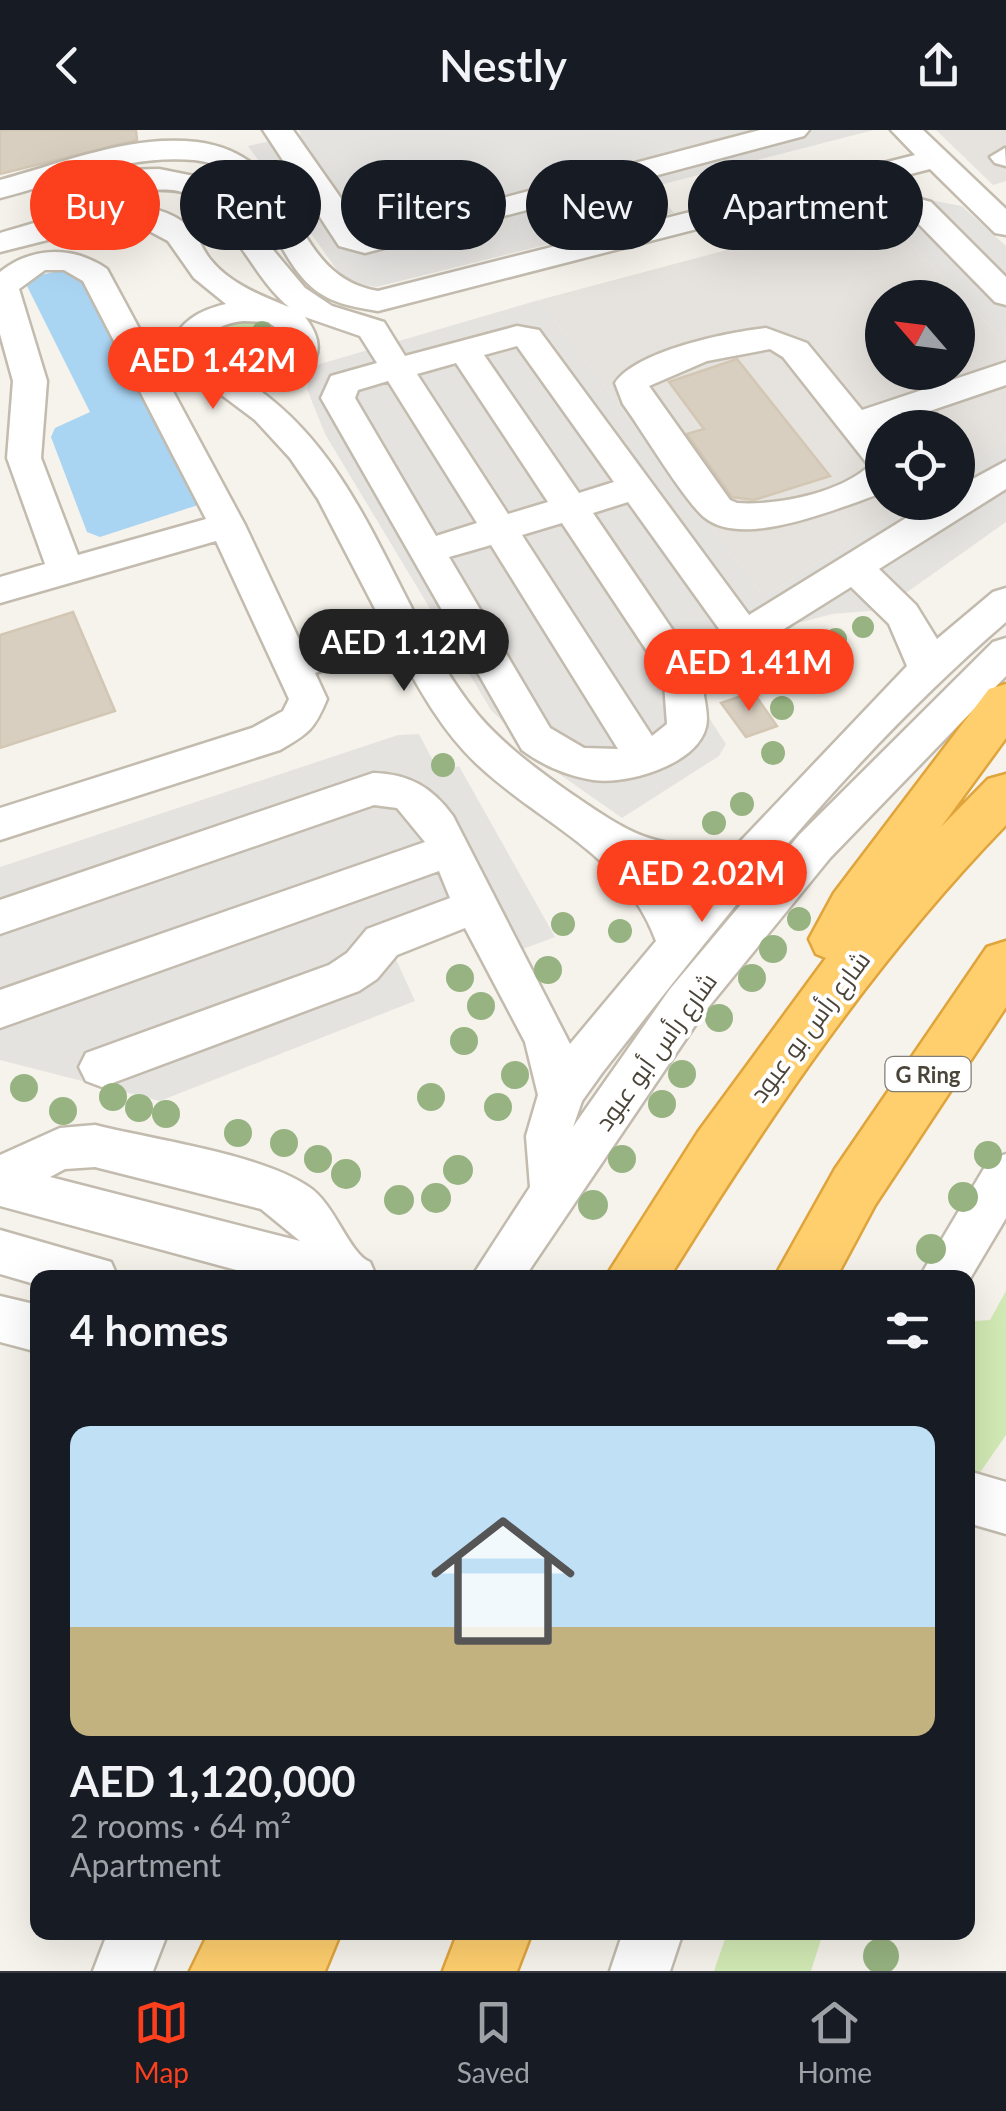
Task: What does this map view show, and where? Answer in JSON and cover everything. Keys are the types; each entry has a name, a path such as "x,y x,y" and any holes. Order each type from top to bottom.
{"highway":[{"path":"714,1154 852,908 1006,702"},
{"name":"شارع رأس بو عبود","path":"639,1270 714,1154 886,922 1006,792"},
{"name":"G Ring","path":"808,1270 855,1187 949,1041 1006,963"},
{"path":"855,1187 1006,1025"},
{"path":"227,1971 248,1940"},
{"path":"288,1971 301,1940"},
{"path":"480,1971 492,1940"}],"street":[{"path":"278,130 350,239 375,244 697,141 794,130"},
{"path":"298,345 372,329 927,151 956,130"},
{"path":"0,189 143,153 168,140 223,157 249,173 327,288 349,298 378,300 927,151"},
{"path":"927,151 1006,226"},
{"path":"0,208 111,180 165,180 196,188 231,210 290,292 332,318 372,329 643,755"},
{"path":"923,211 1006,295"},
{"path":"0,243 86,220 139,218 178,234 198,264 227,290 268,312 298,345"},
{"path":"0,824 285,730 298,720 308,698 227,525 96,276 84,265 61,260 36,262 14,273 3,288 30,380 24,458 66,572"},
{"path":"198,264 200,324 184,347 186,358 207,378 225,382 263,380 332,318"},
{"path":"200,324 244,310 268,312"},
{"path":"464,350 673,660 683,682 688,714 682,736 643,755 609,766 592,765 546,748 536,739 336,393 350,380 517,336 530,340 744,636"},
{"path":"865,435 795,350 778,340 755,339 650,369 632,384 646,412 716,509 726,515 749,520 865,486"},
{"path":"298,345 288,394 300,443 466,728 513,776 617,846 660,892 678,943"},
{"path":"857,424 1006,373"},
{"path":"225,382 254,399 300,443"},
{"path":"683,682 744,636 1006,473"},
{"path":"426,552 638,486"},
{"path":"0,590 227,525"},
{"path":"855,570 902,607 922,644 928,674"},
{"path":"902,607 999,624"},
{"name":"شارع رأس أبو عبود","path":"555,1192 549,1141 561,1095 678,943 866,733 928,674 999,624"},
{"name":"شارع رأس أبو عبود","path":"491,1270 555,1192 686,1002 999,624"},
{"path":"292,666 407,630"},
{"path":"0,917 386,787 412,794 448,851 529,1012 548,1040 561,1095"},
{"path":"617,846 676,863 746,865"},
{"path":"0,1009 448,851"},
{"path":"102,1067 344,978 392,936 475,906"},
{"path":"529,1012 571,1020 620,1018"},
{"path":"0,1182 60,1149 95,1146 286,1196 316,1221 345,1270"},
{"path":"948,1270 1006,1175"},
{"path":"0,1182 326,1270"},
{"path":"0,1252 65,1270"},
{"path":"0,1319 30,1327"},
{"path":"975,1499 1006,1508"},
{"path":"123,1971 135,1940"},
{"path":"640,1971 650,1940"}],"shaded area":[{"path":"299,130 874,130 757,160 688,160 688,178 668,183 668,160 526,160 526,250 376,287 345,281 321,248 321,160 258,160 248,146 301,134"},
{"path":"936,130 1006,130 1006,181 993,185"},
{"path":"923,199 962,206 1006,246 1006,343 975,311 975,280 945,280 916,250 923,250"},
{"path":"727,250 916,250 945,280 865,280 865,390 975,390 975,311 1006,343 1006,438 975,459 975,410 865,410 865,520 882,520 764,597 539,300"},
{"path":"539,300 764,597 882,520 975,520 975,459 1006,438 1006,522 882,610 832,614 787,626 691,690 726,744 719,756 622,818 545,764 491,710 325,434 307,389 312,371 320,364"},
{"path":"419,734 439,772 459,766 555,937 485,963 464,931 394,955 415,1001 160,1101 0,1060 0,867 398,735"}],"green space":[{"path":"248,321 279,332 285,347 279,356 250,371 228,370 208,361 203,345 211,334"},
{"path":"1006,1291 1006,1435 979,1474 975,1470 975,1321 990,1320"},
{"path":"724,1940 821,1940 811,1971 714,1971"}],"water":[{"path":"67,269 81,273 200,501 198,505 100,537 87,532 51,437 55,428 90,412 27,286 36,276"}],"building":[{"path":"0,130 136,130 137,140 56,160 30,160 30,167 0,174"},
{"path":"737,359 830,476 754,500 732,497 687,434 704,429 669,382"},
{"path":"73,612 115,711 0,748 0,635"},
{"path":"753,692 777,726 746,737 721,703"}]}
